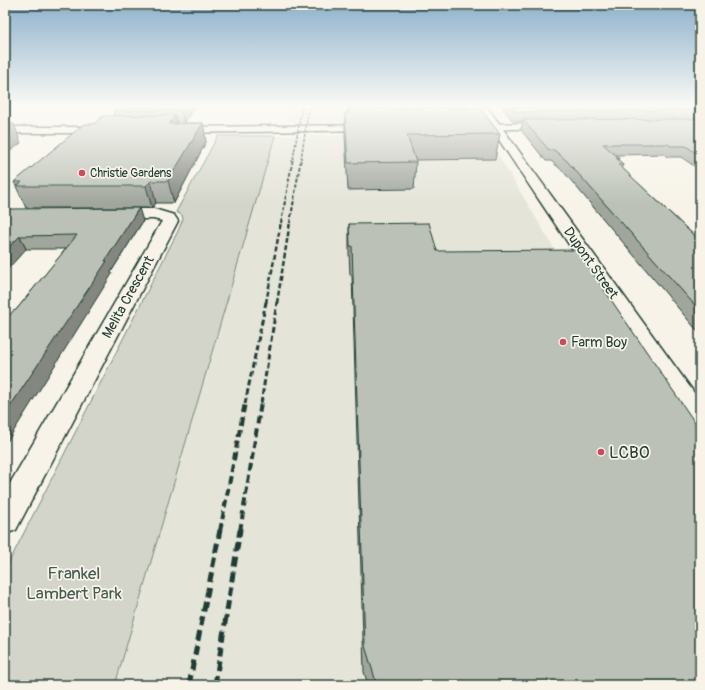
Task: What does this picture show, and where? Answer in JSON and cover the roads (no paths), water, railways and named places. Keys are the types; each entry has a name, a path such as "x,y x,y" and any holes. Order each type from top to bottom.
{"street":[{"name":"Dupont Street","path":"505,139 700,420"},
{"name":"Melita Crescent","path":"5,520 170,221 168,218 154,214 89,214"}],"railway":[{"path":"293,159 296,139"},
{"path":"301,159 304,139"},
{"path":"281,223 293,158"},
{"path":"290,223 301,158"},
{"path":"266,303 281,222"},
{"path":"277,303 290,222"},
{"path":"245,404 266,302"},
{"path":"261,404 277,302"},
{"path":"220,531 245,403"},
{"path":"240,531 261,403"},
{"path":"189,685 220,530"},
{"path":"215,685 240,530"}],"place":[{"name":"Christie Gardens","path":"82,173"},
{"name":"Farm Boy","path":"563,342"},
{"name":"LCBO","path":"601,452"}],"park label":[{"name":"Frankel Lambert Park","path":"74,583"}]}
